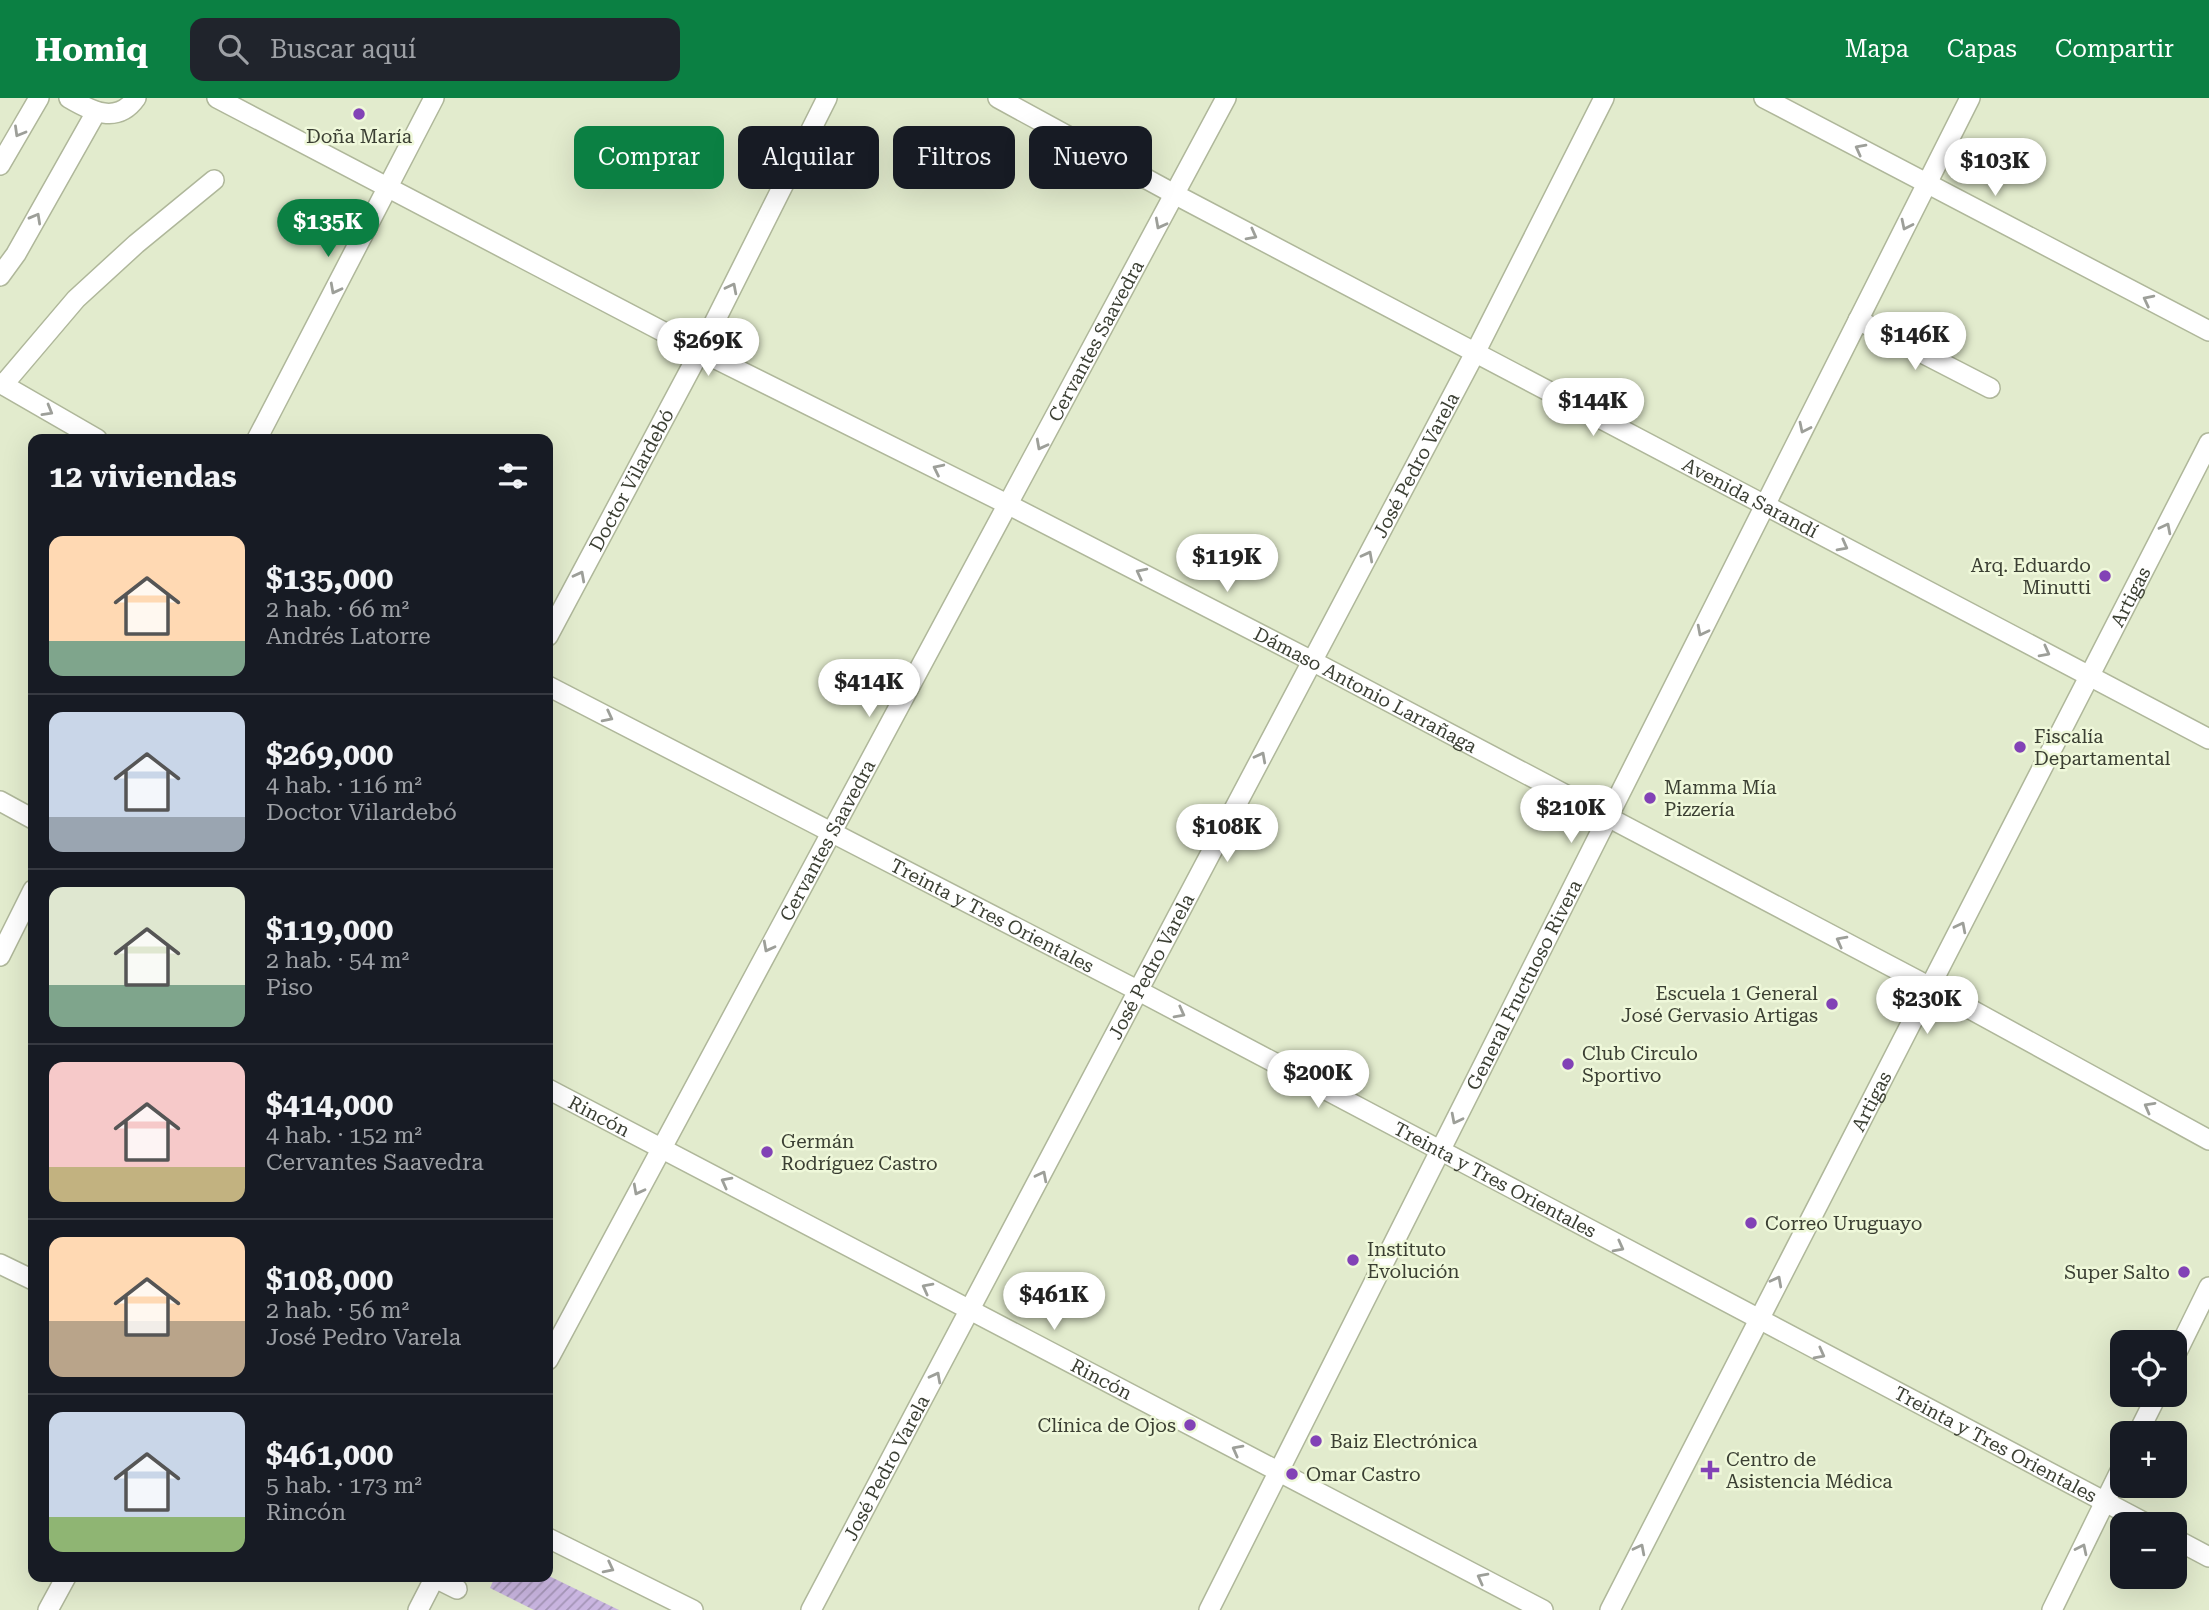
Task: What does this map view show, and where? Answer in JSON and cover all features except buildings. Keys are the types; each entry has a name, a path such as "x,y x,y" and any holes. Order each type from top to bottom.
{"street":[{"path":"0,165 39,98"},
{"path":"69,98 95,114 122,111 136,98"},
{"name":"Dámaso Antonio Larrañaga","path":"218,98 700,351 1009,505 1312,661 1930,988 2209,1140"},
{"path":"260,434 434,98"},
{"name":"Doctor Vilardebó","path":"553,627 700,351 827,98"},
{"name":"Avenida Sarandí","path":"998,98 1176,195 2209,739"},
{"name":"Cervantes Saavedra","path":"553,1351 1226,98"},
{"name":"José Pedro Varela","path":"811,1610 972,1311 1137,990 1475,353 1604,98"},
{"path":"1764,98 2209,331"},
{"name":"General Fructuoso Rivera","path":"1209,1610 1970,98"},
{"path":"0,276 16,254 95,114"},
{"path":"88,434 2,384 76,299 136,244 214,180"},
{"path":"1858,320 1990,388"},
{"name":"Artigas","path":"1610,1610 1756,1320 1930,988 2209,443"},
{"name":"Treinta y Tres Orientales","path":"553,689 1137,990 1756,1320 2124,1512"},
{"path":"0,802 28,816"},
{"path":"0,956 28,900"},
{"name":"Rincón","path":"553,1092 1543,1610"},
{"path":"0,1264 28,1278"},
{"path":"2187,1332 2209,1287"},
{"path":"2052,1610 2110,1492"},
{"path":"553,1540 693,1610"},
{"path":"2187,1545 2209,1557"},
{"path":"48,1610 63,1582"},
{"path":"418,1610 432,1582"},
{"path":"444,1582 457,1589"}],"place":[{"name":"Doña María","path":"359,114"},
{"name":"Arq. Eduardo Minutti","path":"2105,576"},
{"name":"Fiscalía Departamental","path":"2020,747"},
{"name":"Mamma Mía Pizzería","path":"1650,798"},
{"name":"Escuela 1 General José Gervasio Artigas","path":"1832,1004"},
{"name":"Club Circulo Sportivo","path":"1568,1064"},
{"name":"Germán Rodríguez Castro","path":"767,1152"},
{"name":"Correo Uruguayo","path":"1751,1223"},
{"name":"Instituto Evolución","path":"1353,1260"},
{"name":"Super Salto","path":"2184,1272"},
{"name":"Clínica de Ojos","path":"1190,1425"},
{"name":"Baiz Electrónica","path":"1316,1441"},
{"name":"Centro de Asistencia Médica","path":"1710,1470"},
{"name":"Omar Castro","path":"1292,1474"}]}
